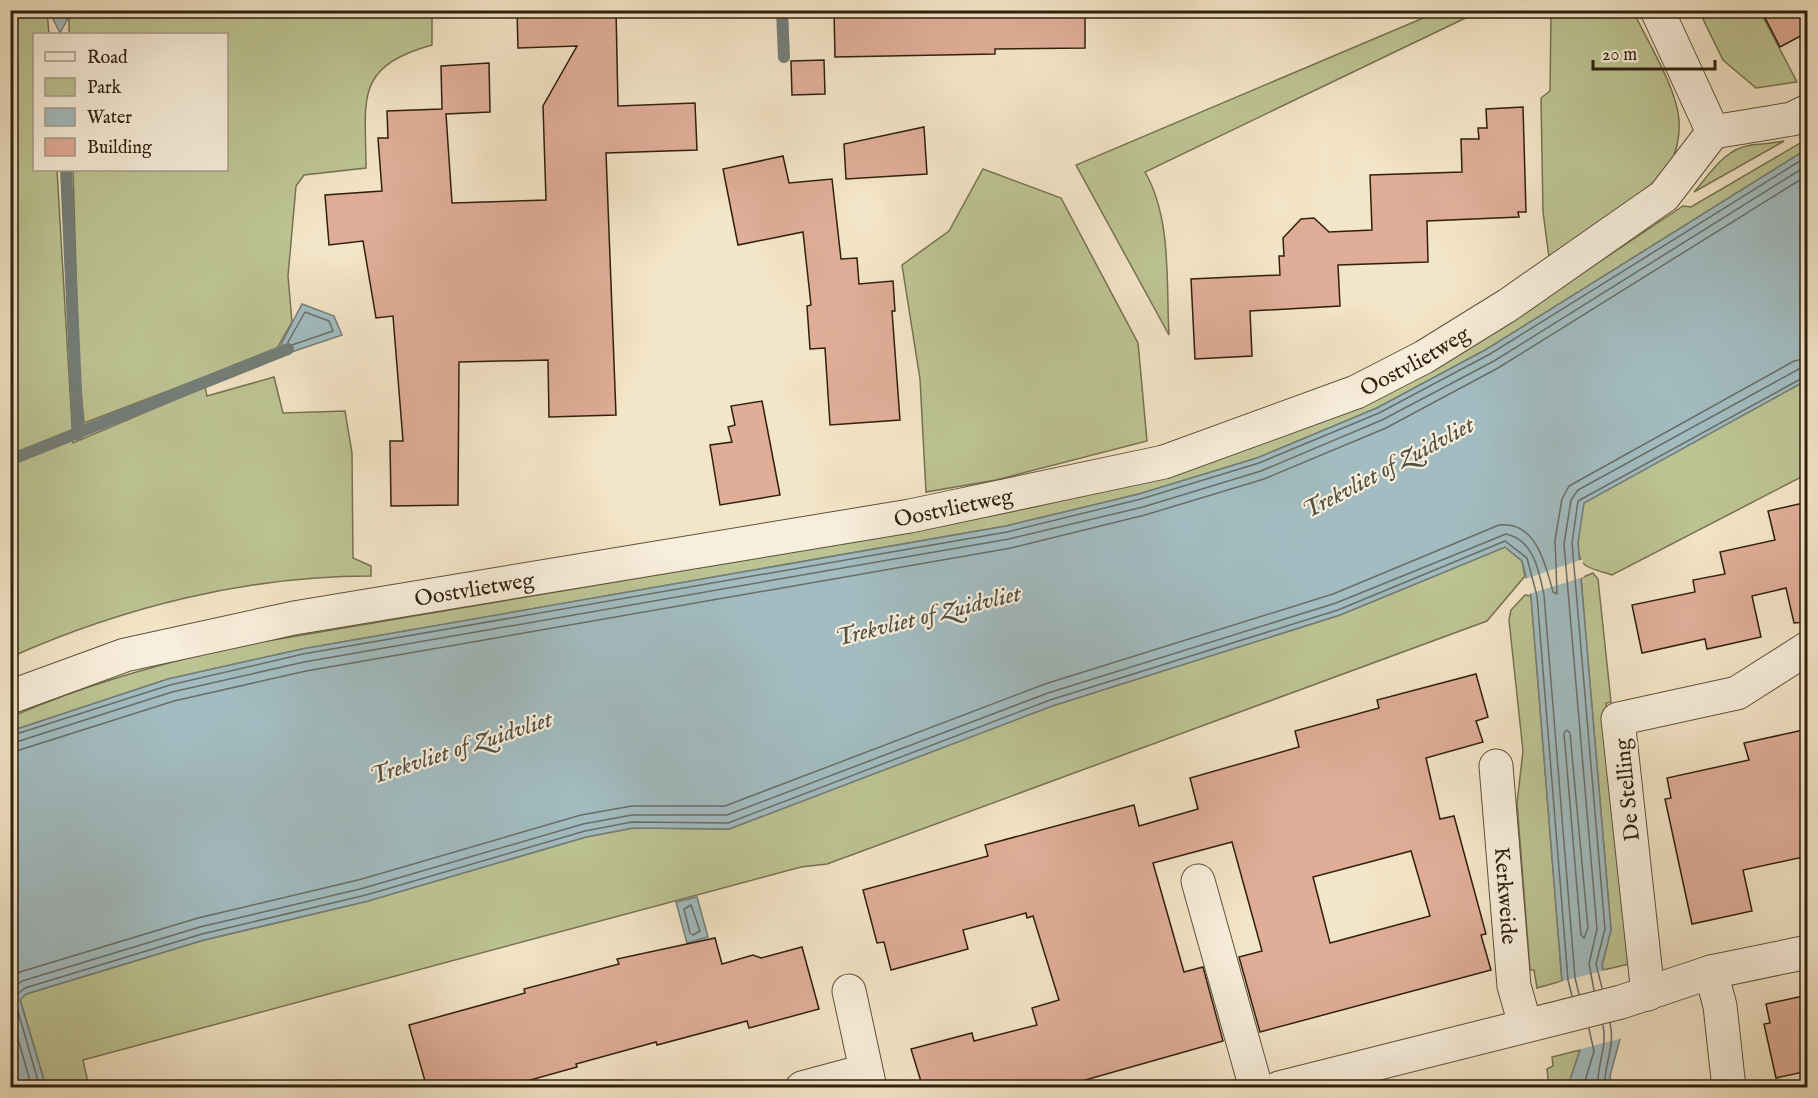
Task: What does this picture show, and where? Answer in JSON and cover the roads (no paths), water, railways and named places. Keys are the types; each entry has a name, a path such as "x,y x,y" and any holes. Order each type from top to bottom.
{"street":[{"path":"1657,10 1713,132 1792,119 1808,111"},
{"name":"Oostvlietweg","path":"10,697 125,655 294,618 910,516 1164,462 1356,392 1424,357 1508,305 1664,196 1713,132"},
{"name":"De Stelling","path":"1635,998 1618,719 1737,693 1808,648"},
{"name":"Kerkweide","path":"1496,766 1514,986 1525,1024"},
{"path":"1198,881 1256,1088"},
{"path":"1279,1088 1635,998 1712,972 1808,952"},
{"path":"1712,972 1720,1006 1729,1088"},
{"path":"802,1088 868,1079 849,991"}],"water":[{"path":"49,11 72,11 60,33"},
{"name":"Trekvliet of Zuidvliet","path":"1807,149 1807,380 1584,503 1578,543 1611,930 1602,965 1620,1039 1610,1076 1611,1087 1570,1087 1570,1080 1580,1050 1562,981 1531,596 1522,561 1505,547 1340,615 1052,706 729,829 633,828 586,837 368,901 204,940 26,994 20,1000 46,1087 11,1088 11,731 168,679 302,649 1006,526 1139,494 1257,458 1377,408 1487,349"},
{"path":"302,304 334,316 342,335 274,358"},
{"path":"697,897 708,937 687,943 676,902"}],"waterway":[{"path":"782,10 784,57"},
{"path":"66,171 78,435"},
{"path":"10,460 288,349"}]}
